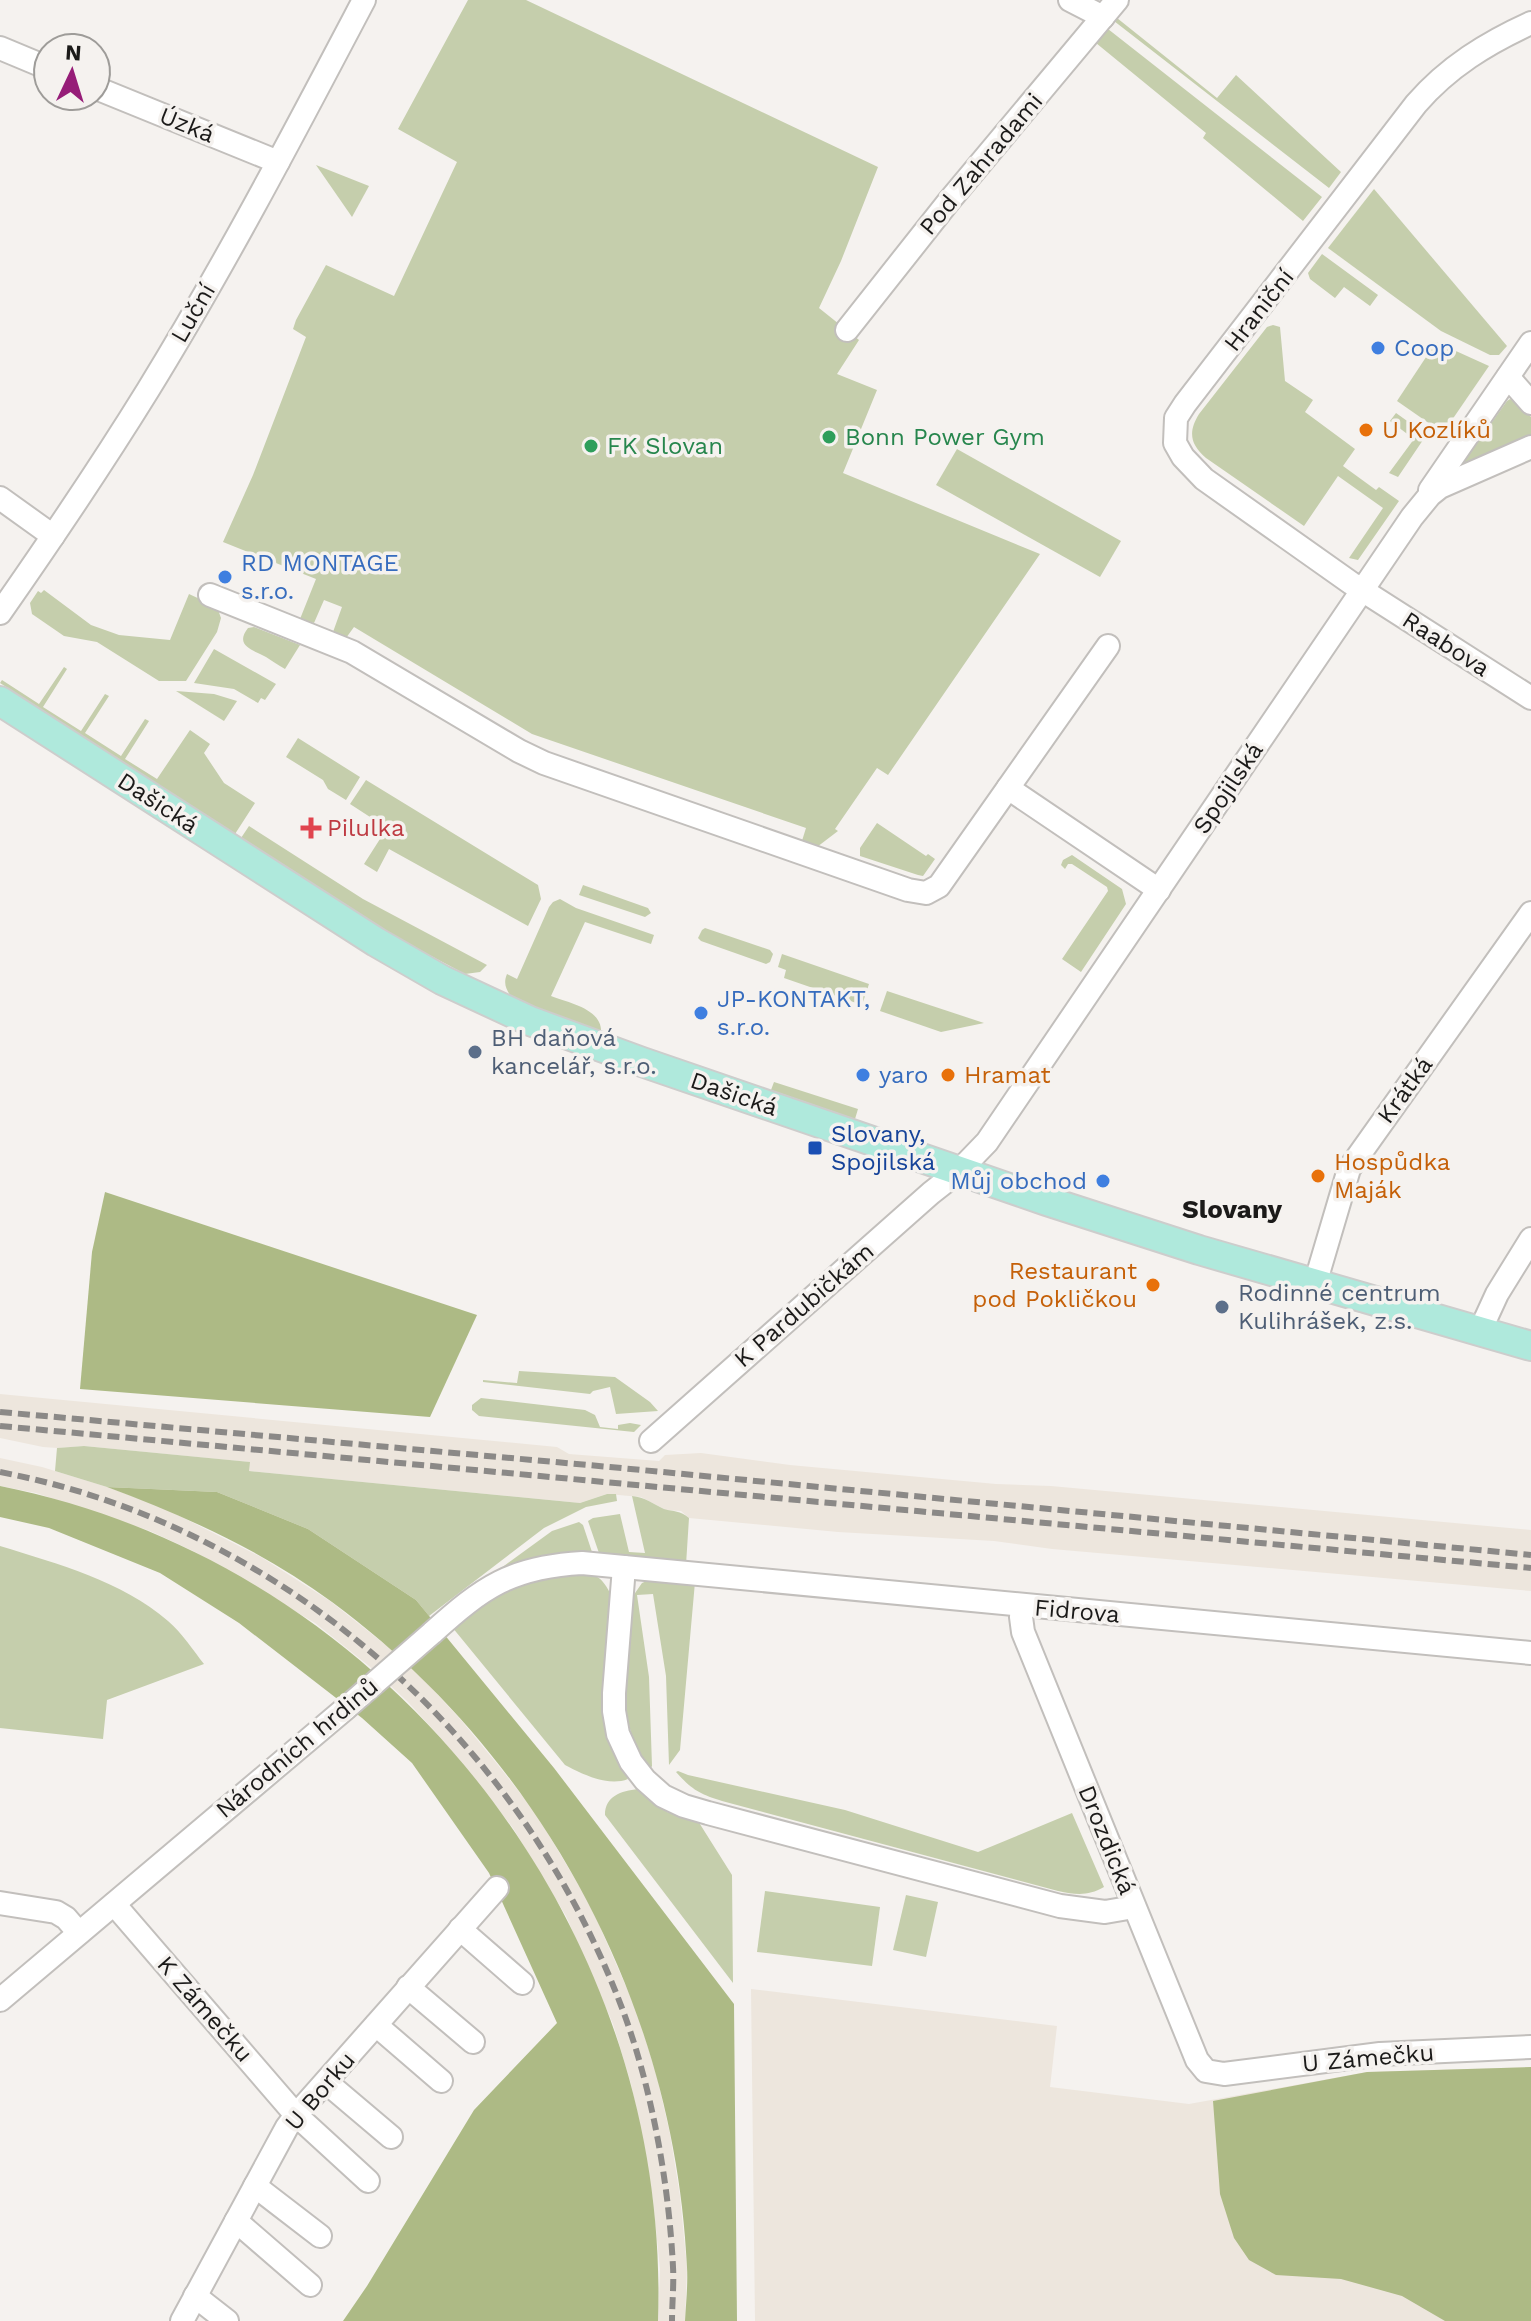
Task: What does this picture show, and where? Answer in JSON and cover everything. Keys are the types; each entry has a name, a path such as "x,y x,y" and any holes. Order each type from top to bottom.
{"main road":[{"name":"Dašická","path":"0,701 318,907 442,980 530,1021 1170,1241 1531,1346"}],"street":[{"name":"Luční","path":"0,613 176,344 364,0"},
{"path":"1070,0 1110,9"},
{"name":"Pod Zahradami","path":"847,330 949,201 1110,9"},
{"name":"Hraniční","path":"1362,590 1204,479 1183,457 1175,443 1176,418 1430,88 1466,58 1531,23"},
{"path":"0,48 32,61"},
{"name":"Úzká","path":"112,95 278,162"},
{"path":"1412,517 1531,343"},
{"path":"1508,377 1531,403"},
{"name":"Spojilská","path":"959,1171 987,1142 1412,517 1440,487 1531,447"},
{"path":"0,498 53,536"},
{"name":"Raabova","path":"1362,590 1531,698"},
{"path":"210,595 352,652 519,751 571,775 917,893 933,891 939,886 1108,646"},
{"path":"1008,788 1159,890"},
{"name":"Krátká","path":"1315,1284 1349,1169 1531,913"},
{"name":"K Pardubičkám","path":"651,1441 959,1171"},
{"path":"1480,1331 1497,1294 1531,1239"},
{"name":"Národních hrdinů","path":"0,2000 484,1589 511,1576 561,1564 624,1567"},
{"path":"624,1567 614,1693 615,1723 631,1762 663,1796 708,1813 1060,1906 1105,1912 1134,1907"},
{"name":"Fidrova","path":"624,1567 1531,1653"},
{"name":"Drozdická","path":"1022,1605 1023,1632 1197,2060 1206,2071"},
{"name":"U Borku","path":"182,2321 296,2115 497,1888"},
{"path":"0,1903 56,1912 79,1933"},
{"name":"K Zámečku","path":"114,1904 296,2115 368,2181"},
{"path":"460,1929 522,1983"},
{"path":"408,1987 473,2042"},
{"path":"376,2025 441,2081"},
{"name":"U Zámečku","path":"1206,2071 1224,2074 1380,2054 1531,2047"},
{"path":"326,2082 391,2137"},
{"path":"255,2186 320,2236"},
{"path":"236,2221 310,2285"},
{"path":"195,2296 227,2321"}],"shaded area":[{"path":"0,1394 557,1447 569,1454 659,1461 665,1455 701,1453 790,1465 1531,1530 1531,1591 1052,1549 994,1541 838,1532 689,1518 681,1511 666,1510 641,1497 607,1494 580,1503 249,1471 249,1462 84,1446 43,1447 0,1438"},
{"path":"0,1458 42,1467 160,1506 261,1557 330,1601 387,1646 426,1682 498,1765 535,1812 590,1904 638,2014 657,2077 680,2196 687,2268 685,2321 658,2321 660,2269 653,2200 631,2084 613,2024 566,1916 513,1828 477,1782 407,1701 315,1623 193,1551 150,1531 36,1493 0,1486"},
{"path":"751,1989 1057,2026 1050,2087 1189,2104 1367,2072 1531,2067 1531,2321 755,2321"}],"green space":[{"path":"468,0 526,0 878,167 819,308 859,340 837,374 877,390 843,473 1040,554 888,775 877,768 835,829 838,831 817,847 801,844 806,828 532,734 354,627 346,638 336,636 333,632 342,607 324,600 314,623 300,619 316,579 223,542 253,475 306,337 293,329 296,320 326,265 394,296 457,162 398,129"},
{"path":"1117,18 1217,98 1236,75 1341,172 1329,188 1114,21"},
{"path":"1108,29 1322,197 1303,221 1203,138 1206,133 1096,43"},
{"path":"316,165 369,186 352,217"},
{"path":"1374,189 1507,346 1499,355 1490,355 1441,331 1328,248"},
{"path":"1322,254 1378,295 1370,306 1344,287 1335,298 1310,279 1308,273"},
{"path":"1267,327 1280,327 1285,381 1313,400 1305,412 1355,449 1343,466 1376,490 1379,487 1399,501 1358,560 1349,558 1383,508 1338,476 1304,526 1206,458 1192,438 1199,414"},
{"path":"1436,342 1489,366 1443,433 1397,401"},
{"path":"1510,399 1519,403 1531,417 1531,437 1465,464 1464,461"},
{"path":"1396,413 1424,433 1425,437 1398,477 1389,473 1414,439 1390,421"},
{"path":"957,449 1121,541 1100,577 936,485"},
{"path":"44,590 91,625 119,635 170,640 189,594 217,607 221,618 217,632 186,681 159,681 97,642 64,636 32,614 30,603 38,591 41,593"},
{"path":"254,627 300,645 285,669 244,643 244,634 248,628"},
{"path":"214,649 276,684 265,700 261,698 258,703 234,689 194,683"},
{"path":"64,667 67,669 43,707 81,731 105,694 109,696 85,733 121,756 145,719 149,721 125,759 157,779 190,730 210,744 204,753 224,783 255,803 235,834 0,683 2,680 39,704"},
{"path":"176,691 214,694 237,701 224,721"},
{"path":"298,738 360,777 346,800 328,789 323,780 286,757"},
{"path":"366,780 538,885 541,899 528,926 389,849 377,872 364,864 387,828 350,804"},
{"path":"877,823 935,859 923,876 860,856 860,848"},
{"path":"249,826 363,899 487,965 480,972 465,974 401,940 241,838"},
{"path":"1072,855 1122,889 1126,904 1081,972 1062,959 1108,891 1107,887 1072,864 1065,869 1061,865"},
{"path":"583,885 648,908 651,913 645,917 579,895"},
{"path":"560,899 576,908 654,935 651,944 585,922 551,996 591,1013 597,1018 601,1033 512,998 506,986 507,974 517,979 549,907"},
{"path":"705,928 770,950 773,954 770,962 766,964 701,941 698,938"},
{"path":"782,954 869,984 862,1005 784,978 786,970 778,967"},
{"path":"887,991 984,1023 941,1032 880,1011"},
{"path":"774,1082 858,1109 855,1119 771,1090"},
{"path":"105,1192 477,1315 430,1417 80,1389 92,1252"},
{"path":"519,1371 615,1377 658,1411 616,1414 610,1387 590,1394 483,1382 517,1383"},
{"path":"481,1398 585,1410 595,1415 600,1427 618,1429 618,1425 641,1425 634,1432 479,1416 472,1410 472,1405"},
{"path":"84,1446 250,1462 249,1471 580,1503 616,1494 617,1501 586,1507 544,1528 429,1616 416,1600 308,1529 217,1492 107,1487 55,1471 57,1448"},
{"path":"0,1486 140,1528 268,1593 382,1680 480,1784 558,1904 616,2035 650,2175 658,2321 343,2321 474,2110 557,2023 489,1873 412,1763 362,1718 239,1623 160,1573 49,1528 0,1517"},
{"path":"107,1487 217,1492 308,1529 416,1600 554,1768 734,2004 737,2321 685,2321 687,2267 677,2170 656,2075 625,1983 584,1895 533,1812 474,1735 407,1664 332,1602 252,1551 166,1510"},
{"path":"632,1496 689,1518 686,1565 600,1556 588,1521 620,1514 629,1552 645,1553"},
{"path":"579,1522 583,1525 593,1555 493,1574 552,1531"},
{"path":"0,1546 88,1575 130,1595 173,1626 204,1664 107,1700 103,1739 0,1728"},
{"path":"573,1571 599,1578 610,1593 602,1711 610,1744 628,1779 620,1781 595,1778 565,1765 452,1627 495,1593 544,1576"},
{"path":"649,1580 695,1582 680,1750 669,1765 666,1676 653,1594 637,1595 649,1677 650,1770 630,1729 625,1686 633,1596 642,1583"},
{"path":"678,1771 845,1810 978,1852 1072,1813 1104,1887 1082,1894 1058,1891 722,1801 692,1787"},
{"path":"638,1789 667,1812 698,1821 732,1875 733,1983 605,1815 611,1799"},
{"path":"765,1891 880,1907 872,1966 757,1952"},
{"path":"906,1895 938,1902 926,1957 893,1950"},
{"path":"1531,2067 1531,2321 1445,2321 1402,2296 1341,2279 1276,2275 1249,2260 1234,2238 1220,2194 1213,2101 1367,2072"}],"railway":[{"path":"0,1412 1531,1555"},
{"path":"0,1426 1531,1568"},
{"path":"0,1472 106,1500 205,1542 299,1597 384,1663 460,1740 527,1826 582,1919 626,2019 652,2110 668,2205 673,2267 672,2321"}],"place":[{"name":"Coop","path":"1378,348"},
{"name":"U Kozlíků","path":"1366,430"},
{"name":"Bonn Power Gym","path":"829,437"},
{"name":"FK Slovan","path":"591,446"},
{"name":"RD MONTAGE s.r.o.","path":"225,577"},
{"name":"Pilulka","path":"311,828"},
{"name":"JP-KONTAKT, s.r.o.","path":"701,1013"},
{"name":"BH daňová kancelář, s.r.o.","path":"475,1052"},
{"name":"yaro","path":"863,1075"},
{"name":"Hramat","path":"948,1075"},
{"name":"Slovany, Spojilská","path":"815,1148"},
{"name":"Hospůdka Maják","path":"1318,1176"},
{"name":"Můj obchod","path":"1103,1181"},
{"name":"Restaurant pod Pokličkou","path":"1153,1285"},
{"name":"Rodinné centrum Kulihrášek, z.s.","path":"1222,1307"}],"district":[{"name":"Slovany","path":"1232,1209"}]}
